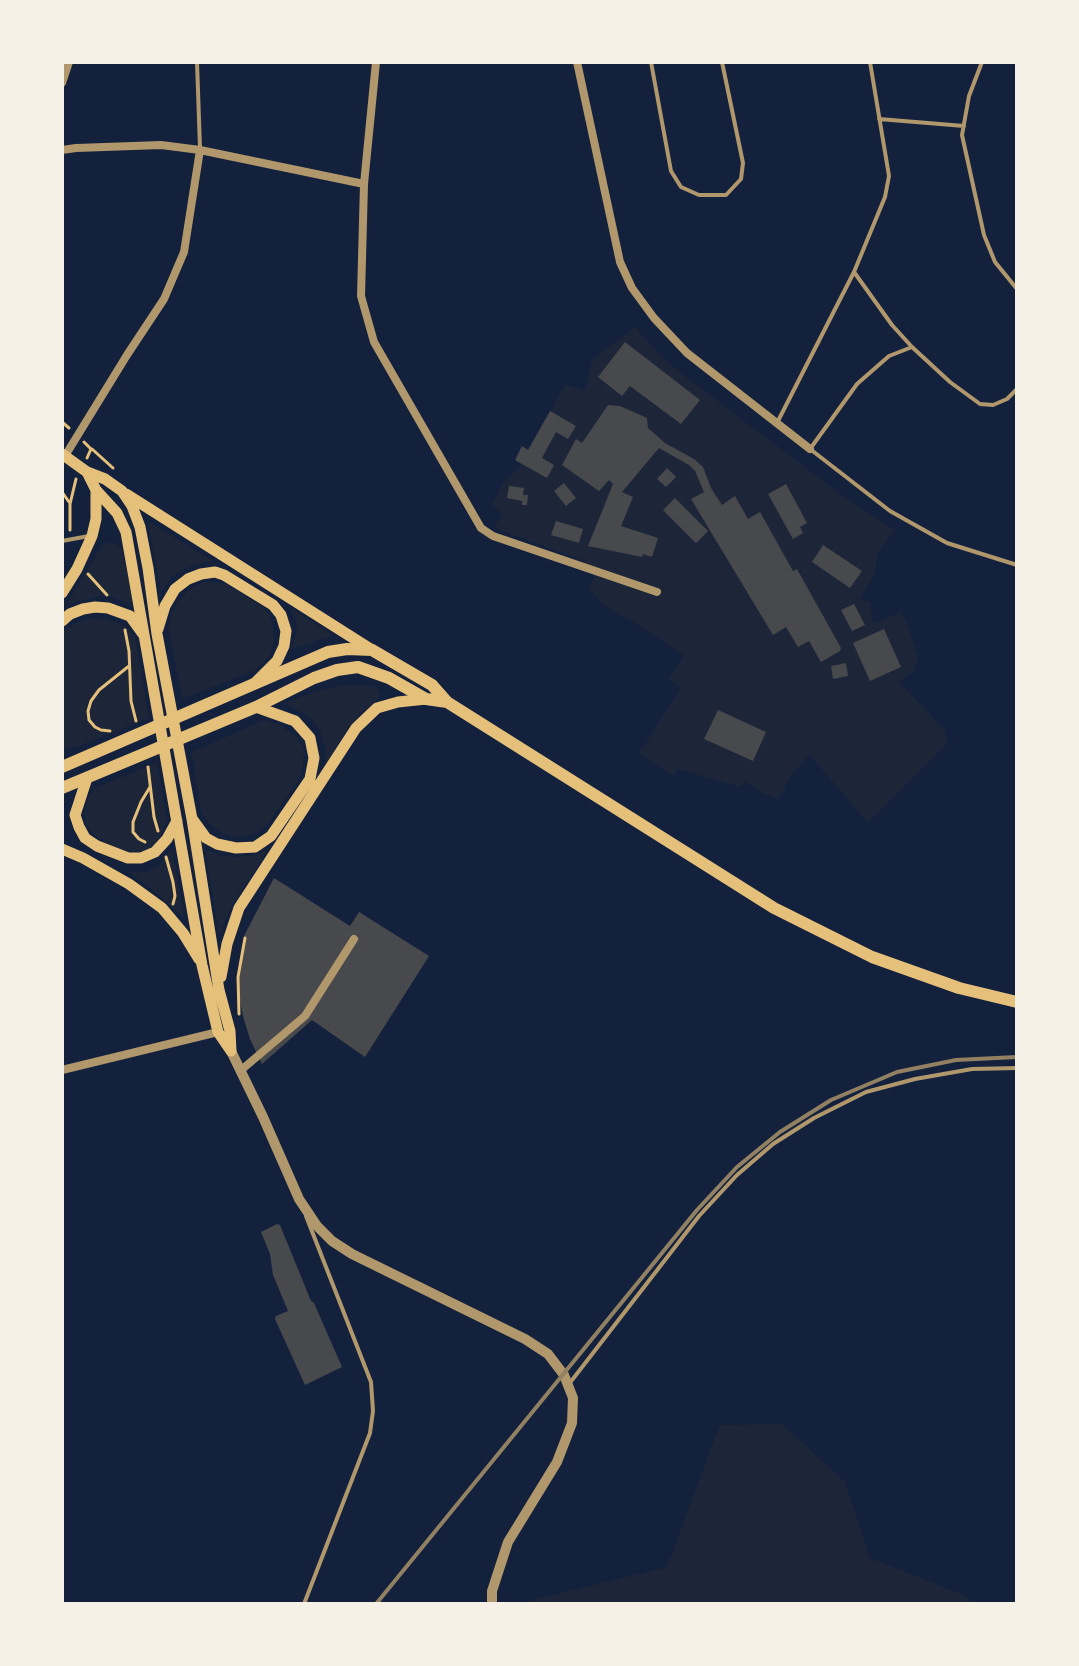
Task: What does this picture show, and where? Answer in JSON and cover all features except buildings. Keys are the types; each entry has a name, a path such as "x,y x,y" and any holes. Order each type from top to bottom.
{"main road":[{"path":"64,455 83,471 117,513 126,532 202,965 218,1032 231,1051"},
{"path":"83,471 105,479 432,685 447,702 774,908 872,957 959,988 1017,1002"},
{"path":"62,593 92,536 96,519 96,490"},
{"path":"122,491 140,527 148,568 219,990 230,1031 231,1051"},
{"path":"157,634 165,606 175,589 201,574 215,572 224,575 273,605 281,615 286,631 277,661 252,686"},
{"path":"62,621 83,609 108,608 130,616 144,637"},
{"path":"62,767 328,652 372,650"},
{"path":"62,788 337,670 358,667 389,678 426,699"},
{"path":"219,990 227,944 239,908 356,728 377,708 398,702 426,699 447,702"},
{"path":"192,819 206,838 217,844 236,848 255,847 271,836 310,779 314,758 310,738 295,721 256,707"},
{"path":"62,758 80,759"},
{"path":"87,778 75,815 85,838 97,846 128,858 141,858 155,852 167,839 177,820"},
{"path":"62,849 129,884 162,908 183,933 202,965"}],"street":[{"path":"62,83 69,62"},
{"path":"376,62 364,184 361,296 374,342 481,528 493,536 657,592"},
{"path":"577,62 620,262 632,288 654,318 687,353 810,449"},
{"path":"62,150 161,145 200,150 364,184"},
{"path":"64,455 164,299 184,252 200,150"},
{"path":"240,1071 305,1016 354,939"},
{"path":"62,1070 218,1032"},
{"path":"231,1051 299,1199 317,1226 332,1241 352,1254 525,1339 548,1354 564,1375 573,1398 572,1423 557,1462 508,1542 492,1591 492,1604"}],"lane":[{"path":"197,62 200,150"},
{"path":"651,62 671,171 681,187 699,195 726,195 741,179 743,163 722,62"},
{"path":"777,423 854,272 885,197 889,176 870,62"},
{"path":"982,62 969,96 962,135 984,235 995,262 1017,289"},
{"path":"879,119 964,126"},
{"path":"854,272 912,347 950,382 980,404 993,405 1007,399 1017,389"},
{"path":"912,347 889,356 857,384 810,449 890,511 947,543 1017,565"},
{"path":"62,541 92,536"},
{"path":"568,1386 699,1216 737,1175 773,1144 814,1118 866,1092 972,1069 1017,1068"},
{"path":"299,1199 361,1353 371,1382 373,1411 370,1433 304,1604"}],"path":[{"path":"62,422 70,429"},
{"path":"81,439 113,468"},
{"path":"71,538 70,504 91,449"},
{"path":"62,492 70,504"},
{"path":"83,566 110,600"},
{"path":"121,619 129,651 131,701 138,726"},
{"path":"121,732 95,727 89,720 88,711 99,690 129,666"},
{"path":"148,759 154,817 160,838"},
{"path":"148,843 133,832 136,812 150,787"},
{"path":"163,849 173,882 175,896 172,908"},
{"path":"240,1022 238,977 245,938"}],"shaded area":[{"path":"635,327 678,371 850,501 895,530 878,552 875,573 860,599 870,603 873,624 900,612 907,623 918,658 913,672 899,682 945,730 947,744 868,823 809,754 788,779 778,799 743,781 740,787 678,769 673,776 639,753 681,688 669,679 684,656 599,602 598,597 589,590 596,573 593,568 579,559 494,528 502,514 492,504 504,482 522,465 515,460 522,446 529,450 565,385 586,390 592,360"},
{"path":"148,521 213,561 184,569 173,576 161,592"},
{"path":"106,543 121,548 132,602 105,595 66,605 102,546"},
{"path":"205,581 226,584 261,606 269,614 274,643 269,657 256,670 182,699 169,630 171,615 178,601 190,589"},
{"path":"290,608 334,635 292,649 297,630"},
{"path":"92,618 118,623 135,637 149,718 79,746 62,749 62,633 75,623"},
{"path":"346,685 366,685 377,688 381,693 376,702 347,729 326,764 320,730 309,716 283,703"},
{"path":"264,720 282,726 298,738 304,751 303,767 298,781 267,825 253,835 239,837 224,834 201,813 192,752"},
{"path":"157,763 167,820 155,845 146,851 134,852 114,847 95,836 86,825 84,812 95,788"},
{"path":"172,849 184,918 128,871 147,872 158,866"},
{"path":"205,849 221,856 238,857 268,850 234,902 219,934"},
{"path":"782,1424 845,1482 870,1558 963,1595 974,1604 525,1604 667,1567 720,1425"}],"railway":[{"path":"376,1604 697,1210 737,1167 780,1132 831,1100 897,1072 956,1060 1017,1057"}]}
